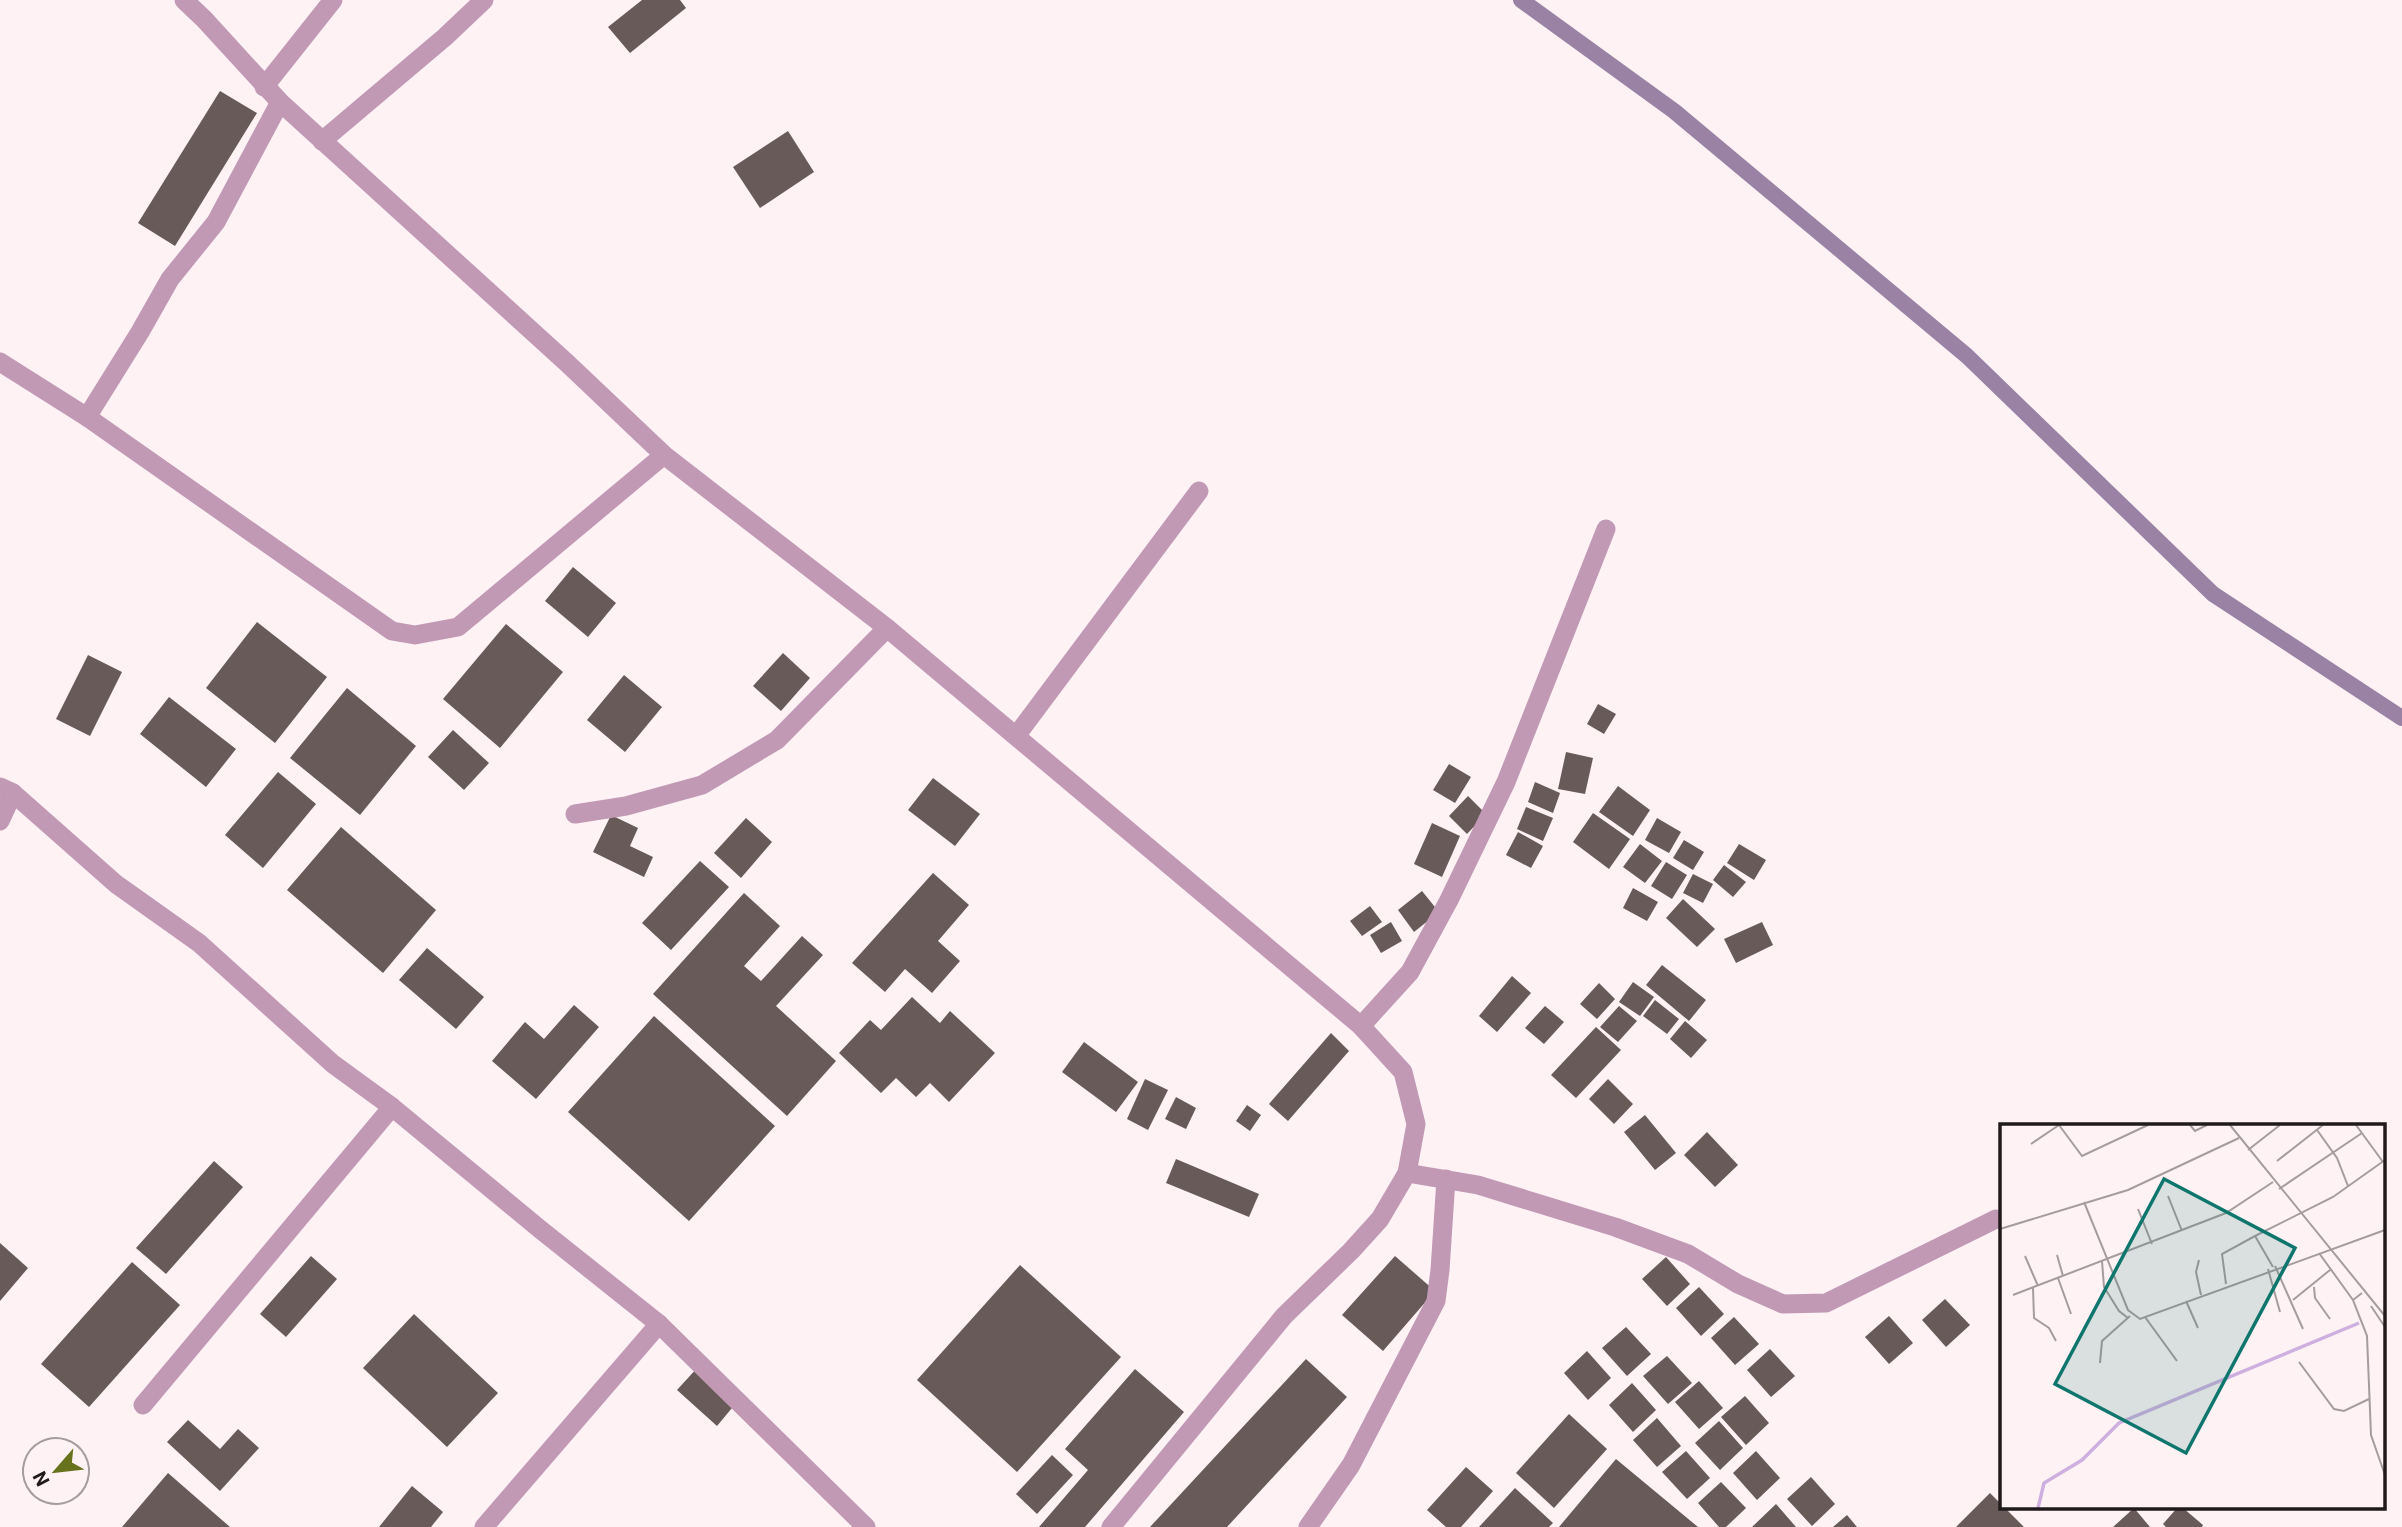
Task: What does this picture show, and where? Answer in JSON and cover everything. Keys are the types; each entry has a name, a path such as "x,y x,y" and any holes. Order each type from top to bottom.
{"street":[{"path":"184,0 279,102 664,454 887,628 1361,1026 1403,1072 1416,1124 1407,1173 1380,1219 1284,1316 1111,1527"},
{"path":"264,87 333,0"},
{"path":"322,141 445,37 484,0"},
{"path":"87,416 170,279 216,222 279,102"},
{"path":"0,362 87,416 392,631 415,635 458,627 664,454"},
{"path":"1016,736 1199,491"},
{"path":"1361,1026 1410,972 1449,900 1506,782 1606,529"},
{"path":"575,814 626,806 702,785 777,740 887,628"},
{"path":"0,821 6,790 116,884 200,943 333,1064 392,1107 659,1324 866,1527"},
{"path":"143,1405 392,1107"},
{"path":"1407,1173 1478,1185 1615,1227 1688,1254 1738,1284 1783,1304 1826,1303 1996,1219"},
{"path":"1308,1527 1352,1465 1436,1301 1446,1180"},
{"path":"484,1527 659,1324"}],"building":[{"path":"642,0 680,0 686,8 630,53 608,27"},
{"path":"220,91 257,113 175,246 138,223"},
{"path":"788,131 814,172 760,208 733,167"},
{"path":"573,567 616,603 588,637 545,601"},
{"path":"257,622 327,677 275,743 206,688"},
{"path":"506,624 563,672 500,748 443,699"},
{"path":"783,653 810,678 781,711 753,686"},
{"path":"88,655 122,672 90,736 56,719"},
{"path":"624,675 662,707 625,752 587,720"},
{"path":"347,688 416,746 360,815 290,758"},
{"path":"169,697 236,749 206,787 140,734"},
{"path":"1598,704 1616,714 1604,734 1587,724"},
{"path":"453,730 489,763 464,790 428,757"},
{"path":"1566,752 1593,758 1585,794 1558,789"},
{"path":"1449,764 1471,777 1455,803 1433,790"},
{"path":"278,772 316,804 263,868 225,835"},
{"path":"933,778 980,814 955,846 908,810"},
{"path":"1535,782 1560,793 1553,813 1528,802"},
{"path":"1618,786 1650,810 1633,836 1599,812"},
{"path":"1468,796 1486,814 1467,834 1449,816"},
{"path":"1526,807 1553,818 1543,841 1517,829"},
{"path":"1593,813 1630,839 1609,869 1573,842"},
{"path":"611,815 638,828 630,846 653,857 644,877 593,852"},
{"path":"746,818 772,842 741,878 714,853"},
{"path":"1657,818 1681,832 1669,853 1645,840"},
{"path":"1432,823 1460,836 1442,877 1414,864"},
{"path":"341,827 436,910 383,973 287,890"},
{"path":"1518,832 1543,846 1531,868 1506,855"},
{"path":"1684,840 1704,852 1693,870 1673,858"},
{"path":"1640,844 1662,861 1645,883 1623,867"},
{"path":"1739,844 1766,860 1754,880 1727,863"},
{"path":"700,861 729,887 671,950 642,923"},
{"path":"1666,862 1687,875 1672,899 1651,886"},
{"path":"1724,865 1746,882 1733,897 1713,880"},
{"path":"933,873 969,905 938,941 960,961 932,993 905,969 885,992 852,963"},
{"path":"1693,874 1713,884 1703,903 1683,893"},
{"path":"1633,888 1658,902 1647,921 1623,908"},
{"path":"1422,891 1439,912 1414,932 1398,910"},
{"path":"744,893 780,926 744,966 761,981 802,936 823,955 776,1006 836,1061 787,1116 653,994"},
{"path":"1683,899 1715,929 1697,947 1666,918"},
{"path":"1370,906 1382,922 1362,936 1350,921"},
{"path":"1391,922 1402,941 1381,953 1370,935"},
{"path":"1762,922 1773,945 1736,963 1724,939"},
{"path":"427,948 484,997 456,1029 399,980"},
{"path":"1662,965 1706,1000 1689,1021 1646,985"},
{"path":"1512,976 1531,993 1497,1032 1479,1016"},
{"path":"1633,982 1654,997 1640,1016 1619,1002"},
{"path":"1599,983 1615,999 1597,1019 1580,1004"},
{"path":"912,997 940,1023 950,1011 995,1053 949,1102 930,1083 916,1097 896,1078 881,1093 839,1053 870,1020 881,1030"},
{"path":"1655,1000 1679,1019 1667,1034 1643,1016"},
{"path":"574,1005 599,1027 536,1099 492,1061 525,1022 544,1039"},
{"path":"1545,1006 1564,1022 1544,1044 1525,1028"},
{"path":"1619,1006 1637,1021 1618,1042 1600,1027"},
{"path":"654,1016 775,1126 689,1221 568,1112"},
{"path":"1685,1021 1707,1040 1691,1058 1670,1039"},
{"path":"1596,1027 1621,1050 1576,1098 1551,1075"},
{"path":"1331,1033 1349,1051 1288,1121 1269,1104"},
{"path":"1084,1042 1138,1082 1116,1112 1062,1072"},
{"path":"1145,1079 1168,1090 1148,1130 1127,1119"},
{"path":"1608,1079 1633,1104 1614,1124 1589,1099"},
{"path":"1176,1097 1196,1108 1186,1129 1165,1119"},
{"path":"1247,1105 1261,1115 1250,1131 1236,1121"},
{"path":"1645,1115 1676,1153 1655,1170 1624,1132"},
{"path":"1707,1132 1738,1165 1715,1187 1684,1155"},
{"path":"1176,1159 1259,1194 1249,1217 1166,1183"},
{"path":"214,1161 243,1187 166,1274 136,1248"},
{"path":"0,1243 28,1268 0,1301"},
{"path":"311,1256 337,1279 286,1337 260,1314"},
{"path":"1395,1256 1435,1291 1383,1351 1342,1315"},
{"path":"1666,1257 1690,1284 1667,1306 1642,1279"},
{"path":"132,1262 180,1305 89,1407 41,1364"},
{"path":"1020,1265 1121,1357 1017,1472 917,1380"},
{"path":"1699,1287 1724,1314 1701,1336 1676,1308"},
{"path":"1945,1299 1970,1325 1946,1347 1922,1320"},
{"path":"414,1314 498,1393 447,1447 363,1368"},
{"path":"1889,1316 1913,1343 1889,1364 1865,1337"},
{"path":"1734,1317 1759,1344 1735,1365 1711,1338"},
{"path":"1626,1327 1651,1354 1627,1376 1602,1348"},
{"path":"1770,1349 1795,1376 1771,1397 1747,1370"},
{"path":"1587,1351 1611,1378 1588,1400 1564,1373"},
{"path":"1667,1356 1692,1383 1668,1404 1643,1376"},
{"path":"1306,1359 1347,1397 1227,1527 1150,1527"},
{"path":"698,1367 737,1402 717,1426 677,1390"},
{"path":"1135,1369 1184,1412 1085,1527 1039,1527 1088,1470 1065,1449"},
{"path":"1699,1381 1723,1408 1699,1429 1675,1402"},
{"path":"1632,1383 1656,1410 1633,1432 1609,1405"},
{"path":"1745,1396 1769,1423 1746,1445 1721,1417"},
{"path":"1569,1414 1607,1449 1554,1508 1516,1473"},
{"path":"1657,1418 1681,1446 1657,1467 1633,1440"},
{"path":"188,1420 220,1449 238,1429 259,1448 220,1491 167,1442"},
{"path":"1719,1421 1743,1448 1720,1470 1695,1443"},
{"path":"1686,1451 1710,1478 1687,1499 1662,1472"},
{"path":"1756,1451 1780,1478 1757,1500 1733,1473"},
{"path":"1052,1455 1073,1475 1037,1514 1016,1494"},
{"path":"1616,1459 1698,1527 1559,1527"},
{"path":"1466,1467 1493,1491 1461,1527 1446,1527 1427,1510"},
{"path":"168,1473 230,1527 122,1527"},
{"path":"1811,1477 1835,1504 1812,1526 1787,1499"},
{"path":"1721,1482 1746,1508 1726,1527 1719,1527 1698,1503"},
{"path":"412,1486 443,1512 431,1527 379,1527"},
{"path":"1515,1488 1553,1523 1549,1527 1479,1527"},
{"path":"1990,1493 2000,1503 2000,1510 2007,1510 2024,1527 1956,1527"},
{"path":"1776,1504 1796,1527 1752,1527"},
{"path":"2132,1510 2136,1510 2150,1527 2113,1527"},
{"path":"2175,1510 2185,1510 2203,1525 2166,1527 2163,1524"},
{"path":"1847,1515 1857,1527 1833,1527"}],"waterway":[{"path":"1521,0 1674,111 1967,356 2213,594 2402,718"}]}
